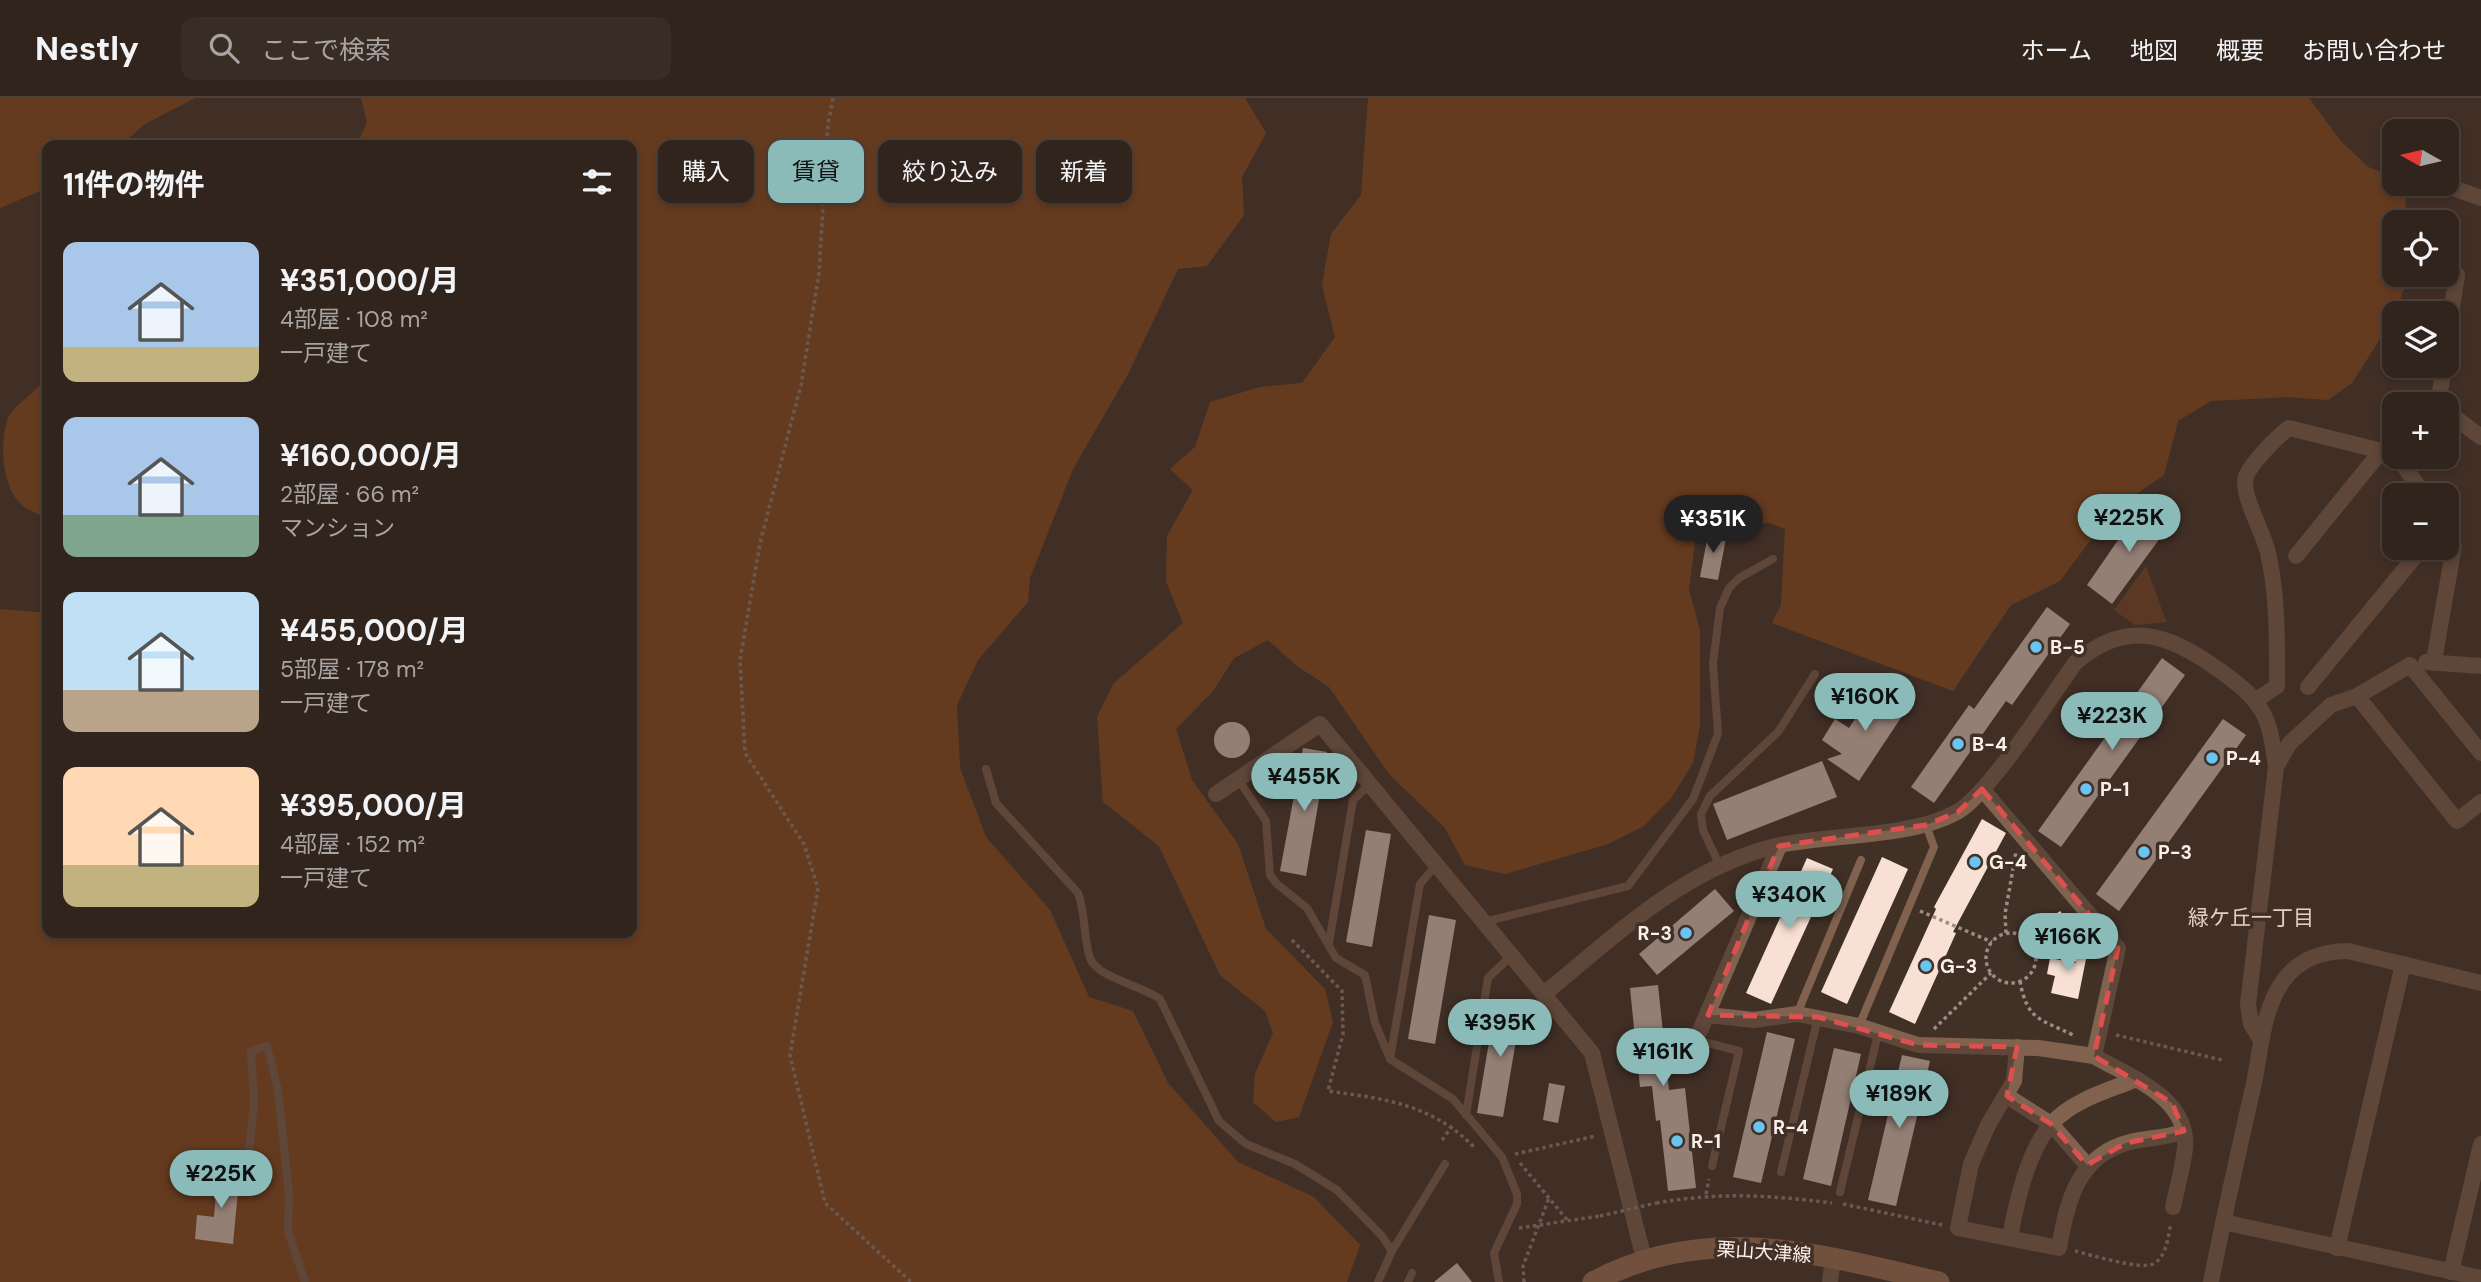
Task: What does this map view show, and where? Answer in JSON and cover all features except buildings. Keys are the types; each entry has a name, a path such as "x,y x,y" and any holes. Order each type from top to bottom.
{"main road":[{"name":"栗山大津線","path":"1603,1279 1644,1259 1684,1250 1722,1247 1777,1248 1833,1257 1939,1282"}],"street":[{"path":"2459,190 2481,198"},
{"path":"2459,421 2481,437"},
{"path":"2255,701 2277,686 2277,616 2268,551 2245,489 2246,476 2277,437 2288,428 2382,451"},
{"path":"2296,556 2382,463"},
{"path":"2404,469 2415,483"},
{"path":"2308,687 2412,560"},
{"path":"2434,661 2452,560"},
{"path":"1544,994 1654,904 1719,864 1779,846 1926,825 1958,811 1982,789 2075,663 2093,649 2117,639 2152,635 2167,638 2192,650 2238,684 2255,701 2271,732 2276,767 2248,1004 2251,1024 2261,1040"},
{"path":"2276,767 2289,744 2331,705 2357,696 2410,665 2434,661 2481,666"},
{"path":"2410,665 2481,753"},
{"path":"2357,696 2457,821 2481,802"},
{"path":"1216,794 1320,724 1591,1053 1644,1259"},
{"path":"1982,789 2118,948 2094,1056"},
{"path":"1696,1041 1779,846"},
{"path":"2211,1282 2261,1040 2274,995 2284,980 2309,958 2334,951 2348,951 2481,983"},
{"path":"2337,1248 2403,964"},
{"path":"1707,1015 1754,1020 1797,1014 1859,1026 1918,1045 2017,1047 2094,1056 2172,1103 2184,1131 2185,1146 2174,1207"},
{"path":"2017,1047 2014,1082 1988,1125 1971,1164 1958,1228 2059,1248 2076,1183 2087,1165 2126,1143 2170,1137 2184,1131"},
{"path":"2010,1238 2017,1198 2028,1168 2051,1124 2088,1098 2134,1080"},
{"path":"2007,1096 2051,1124 2087,1165"},
{"path":"2451,1272 2481,1144"},
{"path":"2222,1222 2481,1278"},
{"path":"1830,1282 1833,1257"}],"lane":[{"path":"1484,922 1628,886 1693,799 1718,734 1713,663 1720,608 1729,588 1739,578 1773,559"},
{"path":"1719,864 1703,830 1701,814 1710,796 1778,732 1815,674"},
{"path":"986,769 996,803 1078,892 1084,909 1090,960 1098,970 1150,991 1160,999 1219,1121 1246,1144 1295,1164 1337,1190 1382,1236 1392,1251"},
{"path":"1238,779 1266,821 1270,875 1307,908 1336,958 1365,975 1375,1023 1390,1059 1400,1068 1441,1090 1502,1157 1517,1195 1517,1204 1494,1253 1499,1282"},
{"path":"1329,944 1353,800 1370,784"},
{"path":"1859,1026 1934,847 1926,825"},
{"path":"1797,1014 1861,860"},
{"path":"1390,1059 1420,884 1437,864"},
{"path":"1466,1115 1488,978 1512,955"},
{"path":"1781,1172 1818,1017"},
{"path":"1840,1192 1878,1034"},
{"path":"1696,1041 1739,1051 1712,1166"},
{"path":"246,1179 254,1103 251,1051 267,1046 278,1090 289,1193 288,1231 305,1282"},
{"path":"1378,1282 1392,1251 1445,1164"}],"path":[{"path":"833,98 828,124 819,273 801,385 760,543 740,660 745,753 804,844 818,888 790,1055 825,1203 911,1282"},
{"path":"2006,933 2005,914 2020,833"},
{"path":"1909,906 1992,942"},
{"path":"2006,933 2022,936 2033,947 2035,955 2032,971 2020,981 2004,982 1991,973 1986,957 1992,942 2006,933"},
{"path":"1918,1045 1991,973"},
{"path":"2020,981 2030,1012 2039,1021 2083,1042 2094,1056"},
{"path":"2110,1033 2222,1060"},
{"path":"1442,1140 1452,1125"},
{"path":"1507,1147 1568,1221"},
{"path":"1505,1230 1600,1216 1706,1194 1771,1195 1837,1203 1958,1228"},
{"path":"1524,1282 1523,1266 1549,1198"},
{"path":"2059,1248 2142,1266 2154,1264 2167,1243 2174,1207"}],"highlighted area":[{"path":"1982,789 2118,948 2094,1056 2172,1103 2184,1131 2126,1143 2087,1165 2051,1124 2007,1096 2017,1047 1918,1045 1818,1017 1708,1015 1779,846 1926,825 1958,812"}],"shaded area":[{"path":"0,98 195,98 145,124 127,140 42,140 42,190 0,208"},
{"path":"361,98 1245,98 1266,133 1242,177 1244,215 1207,266 1178,269 1128,374 1073,469 1030,578 1028,602 978,660 957,705 960,768 986,837 1050,910 1089,997 1133,1011 1168,1083 1238,1162 1314,1197 1360,1245 1347,1282 0,1282 0,609 42,613 42,938 637,938 637,140 359,140 367,122"},
{"path":"1368,98 2309,98 2340,140 2368,167 2382,172 2382,196 2405,196 2406,210 2382,210 2382,287 2404,287 2400,301 2382,301 2382,336 2352,383 2328,400 2288,397 2211,401 2178,421 2164,475 2132,497 2123,496 2060,581 2011,605 1953,691 1772,623 1781,605 1785,529 1768,522 1745,527 1706,521 1696,534 1689,590 1700,630 1700,725 1693,763 1671,798 1644,826 1608,844 1505,874 1465,865 1445,828 1389,774 1329,687 1297,666 1268,640 1234,658 1213,691 1176,729 1192,780 1238,844 1266,929 1325,989 1333,1022 1299,1117 1276,1122 1253,1102 1255,1074 1273,1033 1265,1011 1220,975 1159,846 1103,802 1097,717 1114,683 1183,623 1166,581 1167,536 1193,490 1170,469 1195,447 1210,402 1260,387 1302,383 1335,337 1322,285 1331,234 1361,195"},
{"path":"42,382 42,516 25,507 13,494 6,473 3,450 8,418"},
{"path":"2146,566 2167,622 2135,625 2114,610"}],"place":[{"name":"B-5","path":"2036,647"},
{"name":"B-4","path":"1958,744"},
{"name":"P-4","path":"2212,758"},
{"name":"P-1","path":"2086,789"},
{"name":"P-3","path":"2144,852"},
{"name":"G-4","path":"1975,862"},
{"name":"R-3","path":"1686,933"},
{"name":"G-3","path":"1926,966"},
{"name":"R-4","path":"1759,1127"},
{"name":"R-1","path":"1677,1141"}],"district":[{"name":"緑ケ丘一丁目","path":"2251,918"}]}
